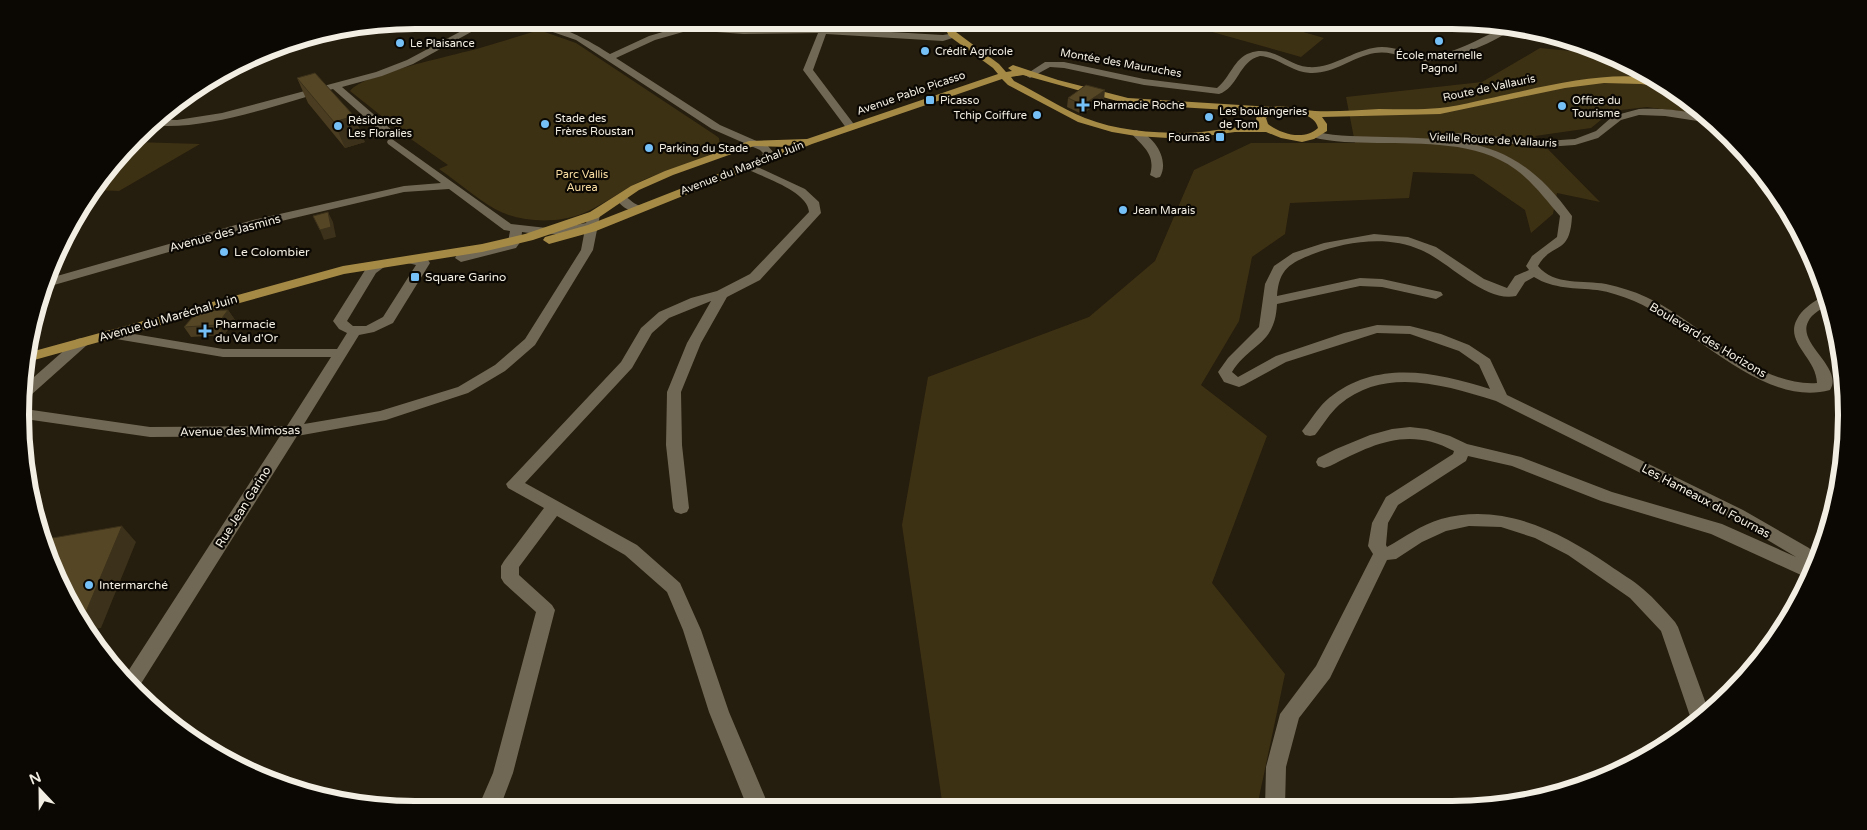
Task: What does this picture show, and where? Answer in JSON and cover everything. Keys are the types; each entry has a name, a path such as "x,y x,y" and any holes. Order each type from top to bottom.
{"main road":[{"path":"950,29 955,36 981,48 1008,66 1026,74 1128,101 1273,110 1288,109 1319,118 1321,129"},
{"name":"Route de Vallauris","path":"955,36 996,66 1011,83 1082,120 1112,129 1167,136 1246,128 1268,129 1292,137 1321,129 1350,116 1447,116 1612,84 1660,89"},
{"name":"Avenue Pablo Picasso","path":"808,142 1004,75 1026,74"},
{"name":"Route de Vallauris","path":"1310,114 1440,111 1566,85 1604,80 1649,83"},
{"path":"1268,129 1263,125 1261,118 1273,110"},
{"name":"Avenue du Maréchal Juin","path":"418,261 461,258 535,244 593,222 636,188 666,175 753,143 808,142"},
{"name":"Avenue du Maréchal Juin","path":"637,208 808,142"},
{"name":"Avenue du Maréchal Juin","path":"33,356 310,279 482,248 515,231 546,232"}],"street":[{"path":"163,122 177,123 223,116 379,74 410,62 472,29"},
{"path":"550,29 579,38 716,127 764,148 769,154 765,160"},
{"path":"610,57 652,38 686,29"},
{"path":"708,29 743,31 803,30 943,38 955,36"},
{"path":"887,29 910,36"},
{"path":"823,31 808,70 851,127"},
{"path":"1484,31 1498,33"},
{"name":"Montée des Mauruches","path":"1026,74 1048,64 1064,65 1144,82 1219,91 1226,87 1242,61 1253,54 1268,53 1301,69 1315,70 1326,68 1375,50 1435,59 1492,38 1498,33"},
{"path":"335,86 391,138 449,186 515,231 543,224 593,222"},
{"name":"Vieille Route de Vallauris","path":"1321,129 1412,136 1463,136 1545,144 1576,142 1600,134 1616,118 1628,113 1642,112 1701,120"},
{"path":"716,127 729,145 725,153"},
{"path":"1321,129 1332,138 1390,140 1485,149 1510,160 1538,185 1566,216 1566,231 1562,240 1553,248 1535,258 1532,266 1534,272 1520,280 1511,293 1498,292 1433,251 1413,242 1384,237 1321,247 1295,255 1278,269 1270,286 1271,301 1264,334 1231,361 1225,372 1229,379 1239,382 1281,359 1324,346 1348,336 1377,329 1410,330 1436,337 1464,348 1485,362 1501,398"},
{"path":"1136,133 1154,149 1158,169 1156,175"},
{"path":"1154,149 1157,143 1167,136"},
{"path":"749,166 798,191 812,201 815,207 815,214 755,277 722,294 696,300 664,315 646,331 627,365 514,484 631,550 674,588 692,630 719,712 756,801"},
{"name":"Avenue des Jasmins","path":"404,189 428,169"},
{"name":"Avenue des Jasmins","path":"52,282 253,224 404,189 449,186"},
{"path":"622,198 628,206 637,208"},
{"name":"Avenue du Maréchal Juin","path":"546,232 566,231 637,208"},
{"path":"482,248 496,241 502,234 499,221"},
{"name":"Avenue des Mimosas","path":"29,415 150,432 292,431 381,416 463,390 500,368 530,342 587,250 593,222"},
{"path":"461,258 509,247 515,231"},
{"path":"376,267 340,320 342,325 355,331 379,326 388,320 418,261"},
{"name":"Boulevard des Horizons","path":"1534,272 1550,280 1604,287 1633,296 1655,307 1726,354 1759,373 1799,387 1814,389 1824,387 1826,380 1823,371 1801,338 1800,325 1806,312 1821,303"},
{"path":"1271,301 1360,282 1382,283 1436,295"},
{"path":"681,508 674,446 674,392 694,343 722,294"},
{"name":"Rue Jean Garino","path":"134,679 355,331"},
{"path":"110,334 223,353 341,352"},
{"path":"30,388 82,342"},
{"name":"Les Hameaux du Fournas","path":"1310,430 1333,402 1360,384 1400,376 1457,384 1501,398 1737,514 1810,559"},
{"name":"Les Hameaux du Fournas","path":"1324,462 1353,447 1381,436 1410,432 1439,437 1464,449 1515,461 1607,497 1716,529 1775,554 1801,568 1807,568"},
{"path":"1274,801 1276,767 1290,714 1323,672 1379,549 1380,523 1392,501 1460,457 1464,449"},
{"path":"492,801 503,773 546,610 510,578 510,566 554,507"},
{"path":"1379,549 1390,554 1416,537 1443,525 1469,520 1501,521 1540,533 1574,550 1636,593 1669,627 1698,712"}],"green space":[{"path":"1202,29 1293,29 1324,38 1301,57"},
{"name":"Stade des Frères Roustan","path":"539,30 576,43 715,135 719,138 720,146 697,161 640,182 600,205 574,217 551,220 527,219 505,214 474,195 439,169 448,165 408,137 350,91 372,78 390,72"},
{"path":"1540,48 1585,52 1645,80 1693,114 1647,107 1612,111 1591,128 1535,136 1600,202 1557,193 1553,214 1531,233 1525,210 1473,174 1413,172 1409,198 1290,203 1285,234 1252,257 1239,321 1201,385 1267,436 1212,583 1285,674 1258,801 942,801 902,525 928,377 1089,317 1155,261 1194,170 1251,143 1355,143 1346,97 1482,82"},
{"path":"142,142 200,144 119,191 101,190"}],"building":[{"path":"315,73 354,116 334,122 297,78"},
{"path":"1086,85 1105,90 1083,105 1068,98"},
{"path":"328,212 331,227 320,230 313,216"},
{"path":"228,310 217,325 184,327 198,311"},
{"path":"122,526 86,612 83,613 80,608 58,563 49,539"}],"place":[{"name":"École maternelle Pagnol","path":"1439,41"},
{"name":"Le Plaisance","path":"400,43"},
{"name":"Crédit Agricole","path":"925,51"},
{"name":"Picasso","path":"930,100"},
{"name":"Pharmacie Roche","path":"1083,105"},
{"name":"Office du Tourisme","path":"1562,106"},
{"name":"Tchip Coiffure","path":"1037,115"},
{"name":"Les boulangeries de Tom","path":"1209,117"},
{"name":"Stade des Frères Roustan","path":"545,124"},
{"name":"Résidence Les Floralies","path":"338,126"},
{"name":"Fournas","path":"1220,137"},
{"name":"Parking du Stade","path":"649,148"},
{"name":"Jean Marais","path":"1123,210"},
{"name":"Le Colombier","path":"224,252"},
{"name":"Square Garino","path":"415,277"},
{"name":"Pharmacie du Val d'Or","path":"205,331"},
{"name":"Intermarché","path":"89,585"}],"park label":[{"name":"Parc Vallis Aurea","path":"582,180"}]}
